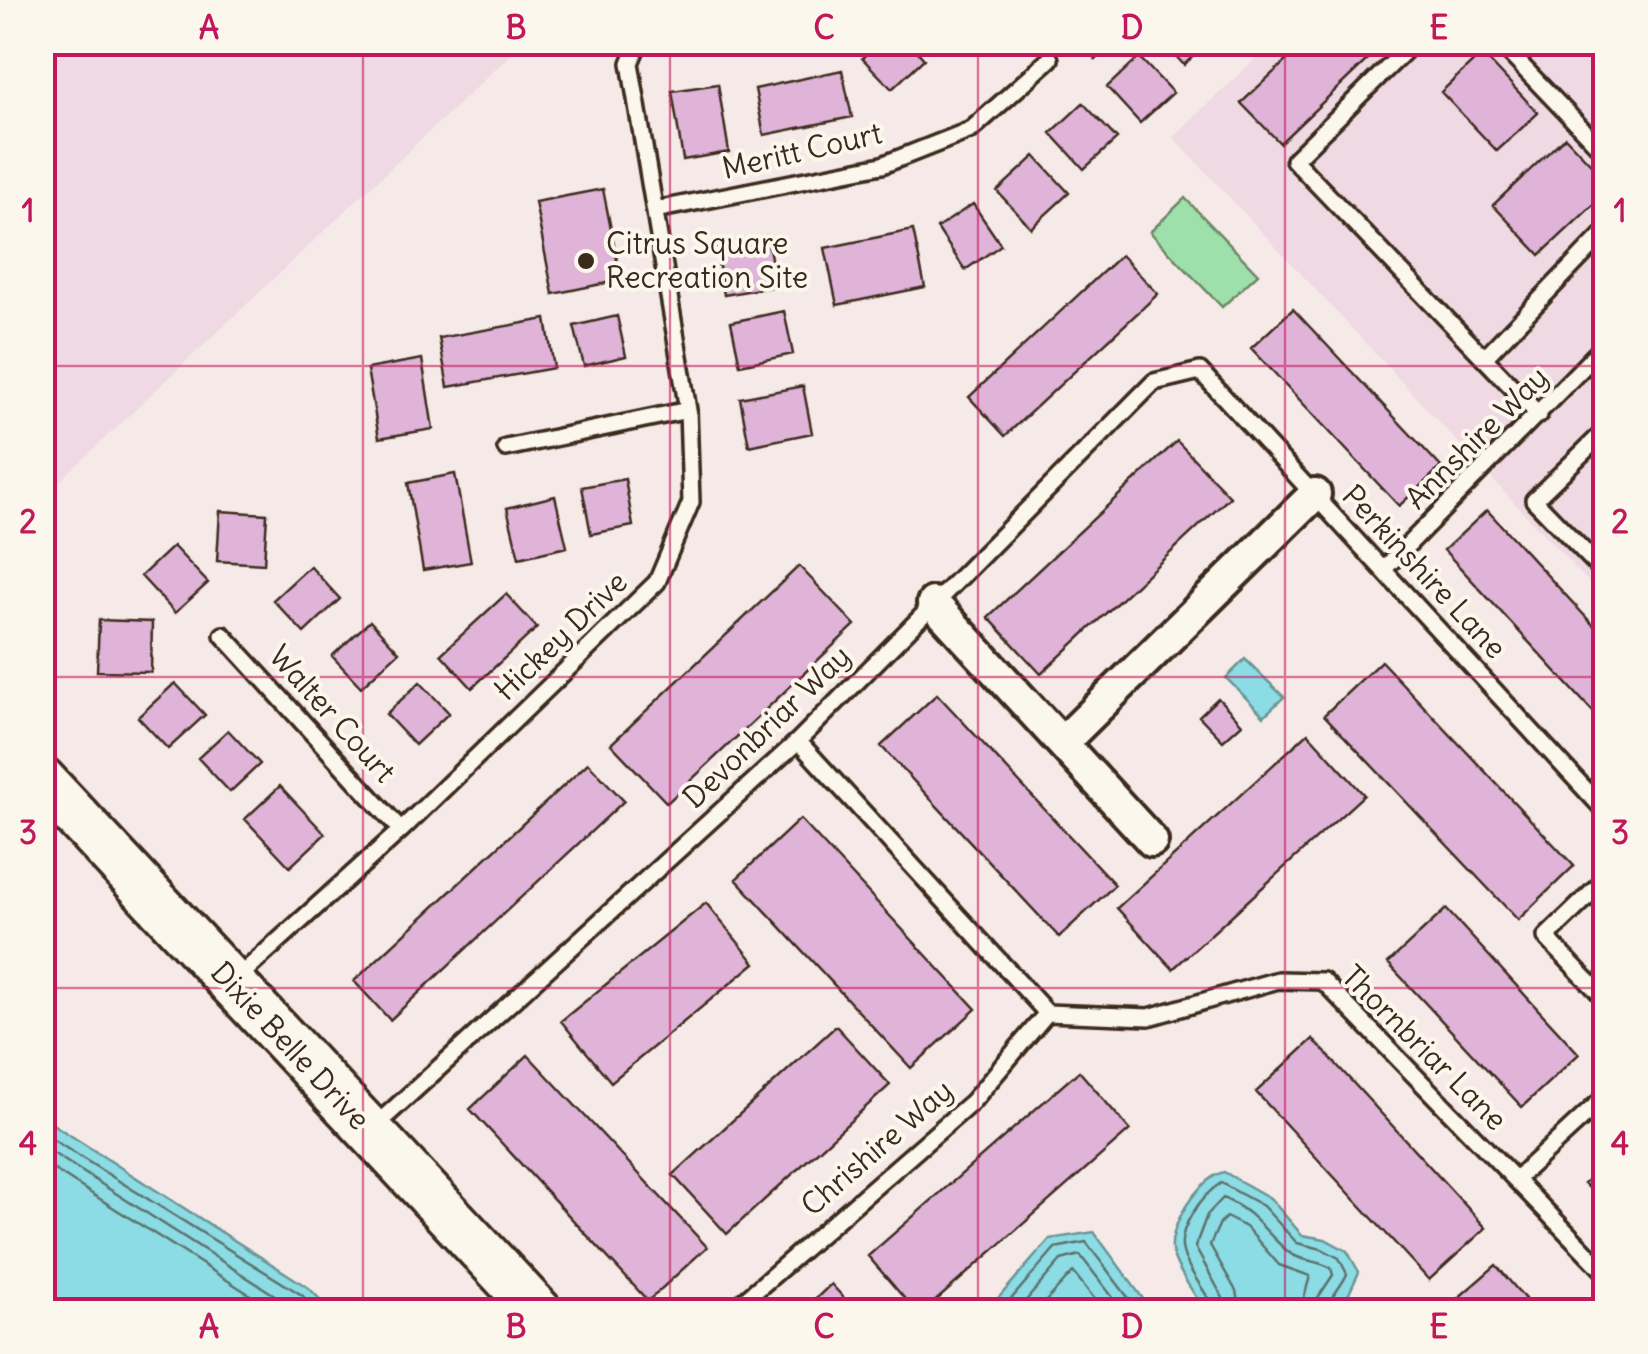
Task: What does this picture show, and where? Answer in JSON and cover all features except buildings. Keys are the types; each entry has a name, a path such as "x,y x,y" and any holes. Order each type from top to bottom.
{"street":[{"path":"1063,742 1315,494"},
{"path":"932,603 1152,841"},
{"name":"Dixie Belle Drive","path":"42,780 539,1312"}],"lane":[{"name":"Hickey Drive","path":"231,984 401,830 656,582 691,502 688,410 630,63 639,42"},
{"path":"1414,42 1294,160 1539,415"},
{"path":"1499,42 1606,154"},
{"name":"Meritt Court","path":"656,210 882,165 971,130 1050,60"},
{"path":"1484,358 1606,230"},
{"name":"Annshire Way","path":"1384,568 1606,344"},
{"name":"Perkinshire Lane","path":"1200,370 1606,812"},
{"name":"Devonbriar Way","path":"370,1130 798,741 1154,382 1200,370"},
{"path":"506,448 688,410"},
{"path":"1606,430 1534,500 1606,574"},
{"name":"Walter Court","path":"224,636 401,830"},
{"path":"798,741 1046,1013"},
{"path":"1606,880 1546,936 1606,1000"},
{"name":"Thornbriar Lane","path":"1046,1013 1149,1017 1278,980 1323,981 1606,1273"},
{"name":"Chrishire Way","path":"731,1312 972,1102 1046,1013"},
{"path":"1516,1179 1606,1096"}],"shaded area":[{"path":"43,42 523,42 523,43 43,497"},
{"path":"1272,43 1605,43 1605,600 1173,137"}],"green space":[{"path":"1185,198 1258,274 1222,307 1150,232"}],"water":[{"path":"1245,659 1284,697 1264,716 1226,678"},
{"path":"43,1122 54,1125 309,1288 331,1311 43,1311"},
{"path":"1224,1172 1270,1198 1302,1235 1325,1239 1347,1251 1359,1272 1347,1298 1334,1311 1205,1311 1179,1269 1172,1244 1186,1206 1204,1184"},
{"path":"1094,1232 1152,1311 987,1311 1050,1239"}],"place":[{"name":"Citrus Square Recreation Site","path":"586,261"}]}
